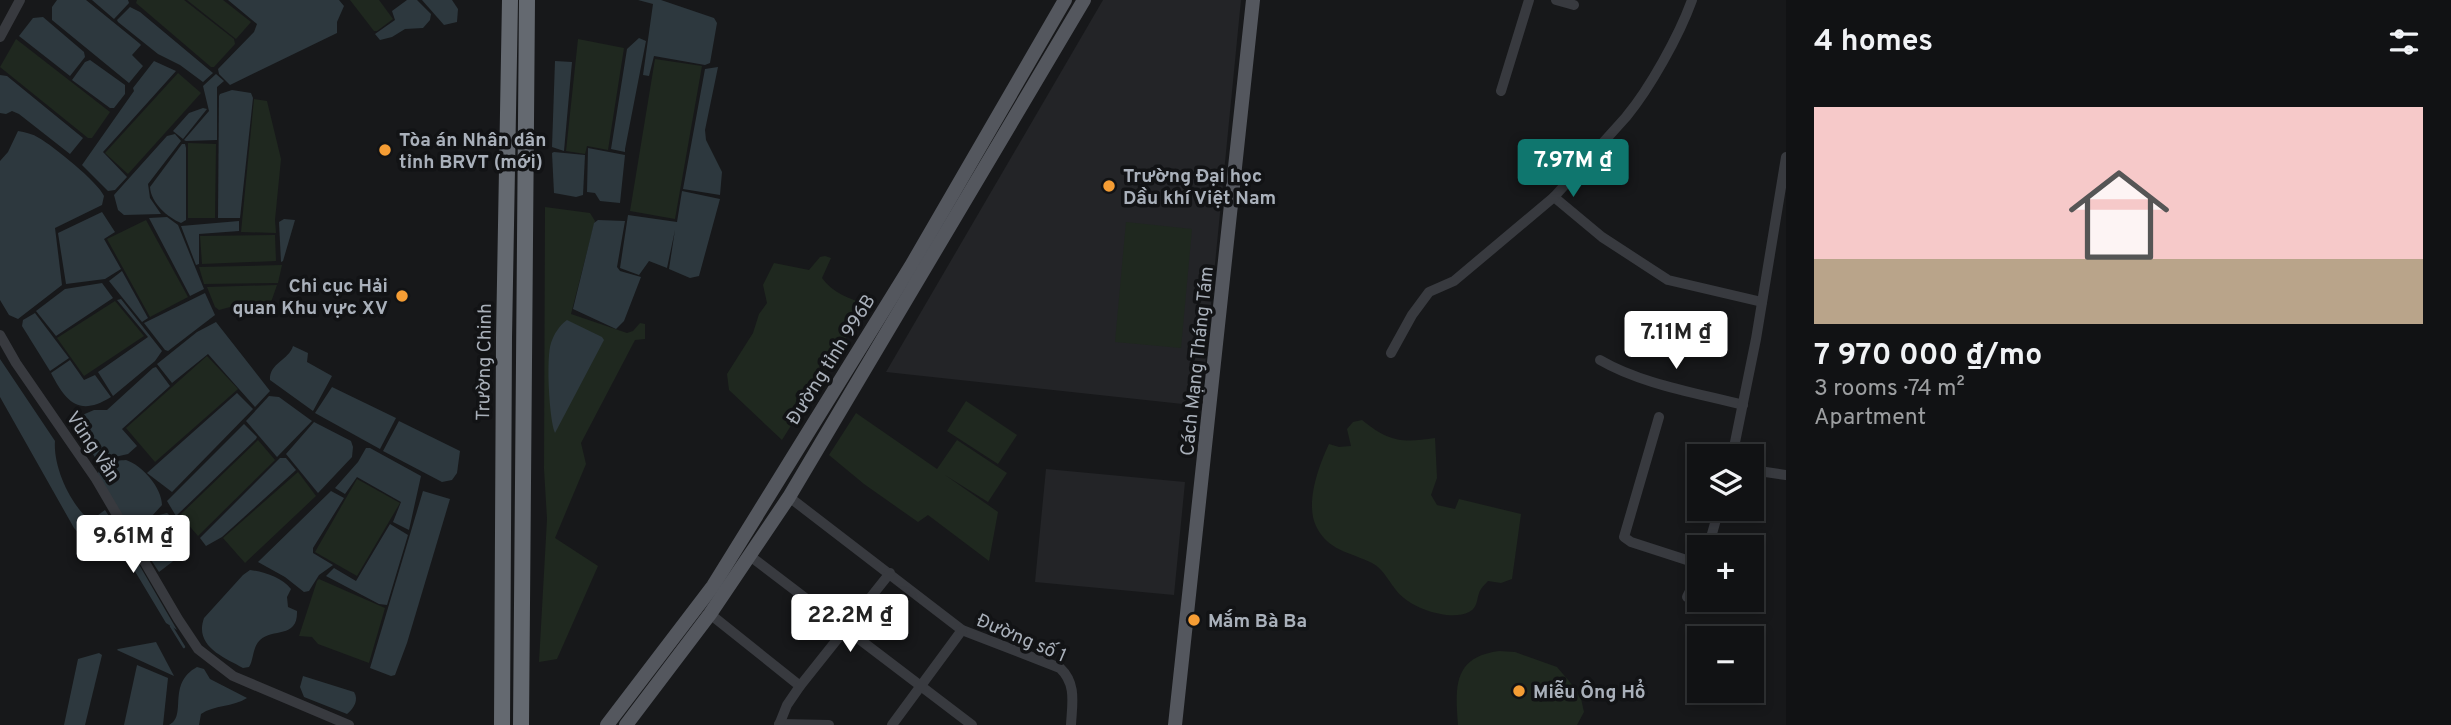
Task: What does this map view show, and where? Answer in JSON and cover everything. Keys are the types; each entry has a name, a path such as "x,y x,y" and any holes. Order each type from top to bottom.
{"highway":[{"name":"Trường Chinh","path":"502,725 504,338 510,0"},
{"name":"Trường Chinh","path":"522,725 527,0"}],"main road":[{"name":"Đường tỉnh 996B","path":"626,725 710,614 789,497 1065,0"},
{"name":"Đường tỉnh 996B","path":"607,725 713,586 916,271 1084,0"},
{"name":"Cách Mạng Tháng Tám","path":"1175,725 1253,0"}],"street":[{"path":"0,37 20,0"},
{"path":"1501,90 1529,0"},
{"path":"1556,0 1574,5"},
{"path":"1391,354 1412,315 1429,292 1454,281 1554,197 1634,106 1673,41 1692,0"},
{"path":"1735,444 1786,158"},
{"path":"1554,197 1602,237 1668,280 1762,302"},
{"name":"Vũng Vằn","path":"0,335 16,363 96,479 178,620 198,649 233,676 349,725"},
{"path":"1600,360 1639,377 1743,405"},
{"path":"1659,417 1624,537 1631,542 1687,560"},
{"path":"1764,472 1786,475"},
{"name":"Đường số 1","path":"789,497 962,630 1060,668 1068,675 1072,686 1071,725"},
{"path":"750,556 972,725"},
{"path":"829,725 779,724 787,705 800,686 890,573"},
{"path":"710,614 800,686"},
{"path":"892,725 962,630"}],"shaded area":[{"path":"57,0 86,0 141,45 132,55 143,66 129,83 52,20 52,7"},
{"path":"92,0 128,0 129,3 114,19"},
{"path":"137,0 184,0 234,39 235,44 211,67 136,3"},
{"path":"187,0 223,0 251,22 236,39"},
{"path":"228,0 339,0 344,6 337,22 337,33 230,85 219,74 218,69 254,32 257,24"},
{"path":"350,0 379,0 393,19 374,31"},
{"path":"407,0 417,0 431,14 430,20 423,28 405,29 380,40 375,34 395,20 392,11"},
{"path":"422,0 452,0 458,9 457,22 444,25"},
{"path":"638,0 661,0 714,18 717,23 710,63 705,65 654,56 649,76 643,75 653,4"},
{"name":"Trường Đại học Dầu khí Việt Nam","path":"1103,0 1241,0 1201,406 886,372"},
{"path":"130,7 140,12 213,73 203,82 180,65 158,54 118,22"},
{"path":"43,17 84,52 85,57 70,76 19,36 33,18"},
{"path":"639,38 646,41 625,152 611,149 627,49"},
{"path":"16,39 110,112 92,138 88,138 0,67"},
{"path":"578,39 624,48 608,150 587,146 585,154 566,151"},
{"path":"655,59 702,66 675,219 630,211"},
{"path":"90,60 125,85 125,94 114,108 110,108 72,80 85,62"},
{"path":"154,61 176,71 103,152 127,177 115,190 108,191 82,165"},
{"path":"555,61 572,62 564,151 552,147"},
{"path":"718,67 705,130 706,140 722,172 720,195 683,189 705,69"},
{"path":"178,73 201,93 128,174 105,153"},
{"path":"216,74 224,81 217,87 217,140 186,141 184,140 209,111 203,86"},
{"path":"0,75 7,76 83,138 70,154 19,114 12,111 0,113"},
{"path":"232,90 251,93 253,98 240,218 218,218 219,96"},
{"path":"254,99 267,101 281,159 276,233 241,232"},
{"path":"207,109 183,139 173,131 189,113"},
{"path":"18,131 34,135 54,148 104,196 102,205 55,228 62,285 18,319 9,315 0,300 0,161 8,152"},
{"path":"175,134 181,141 148,184 150,198 161,214 124,215 118,210 114,195 167,136"},
{"path":"188,143 216,144 215,218 188,218"},
{"path":"182,144 185,144 186,148 186,220 181,223 161,209 153,199 150,187"},
{"path":"588,148 625,155 620,203 600,201 595,193 587,192"},
{"path":"554,152 585,155 583,195 576,197 554,193"},
{"path":"682,191 720,199 699,276 690,278 669,269 675,230 667,268 649,261 639,275 620,268 628,215 677,222"},
{"path":"545,207 590,213 595,221 571,314 627,333 640,323 645,324 645,339 635,340 581,443 586,464 555,538 598,566 557,659 539,662 547,519 544,469"},
{"path":"102,212 115,232 104,239 121,269 105,279 66,284 58,233"},
{"path":"167,217 178,225 204,289 190,296 149,218"},
{"path":"284,219 295,220 281,262 279,222"},
{"path":"146,220 188,297 150,317 107,239"},
{"path":"598,220 625,221 617,267 620,271 641,277 624,321 616,329 573,309 594,223"},
{"path":"239,221 239,231 199,234 199,264 196,265 181,226"},
{"path":"1126,222 1192,229 1181,348 1115,342"},
{"path":"275,235 276,261 202,264 200,236"},
{"path":"820,257 831,258 822,278 826,283 842,295 867,304 782,440 729,390 727,374 753,333 759,314 767,303 763,285 774,263 809,270"},
{"path":"282,265 278,283 204,284 199,267"},
{"path":"122,271 148,318 142,322 109,281"},
{"path":"102,283 113,298 56,336 36,311 65,289"},
{"path":"277,285 270,305 249,302 219,310 215,307 207,287"},
{"path":"205,293 215,315 168,351 165,350 144,323"},
{"path":"121,299 162,351 155,361 113,396 98,372 148,337 117,300"},
{"path":"115,301 144,336 84,376 57,338"},
{"path":"35,313 69,358 50,371 22,326 23,320"},
{"path":"567,320 604,340 555,433 550,402 549,350 555,333"},
{"path":"216,322 270,391 255,407 208,354 172,383 157,364 197,332"},
{"path":"293,346 308,353 307,362 332,376 313,411 270,380 273,369 288,355"},
{"path":"207,356 238,389 155,462 126,428"},
{"path":"0,359 55,441 60,472 74,502 87,518 94,518 105,510 177,630 166,623 118,543 105,534 82,537 74,528 0,397"},
{"path":"70,360 84,380 95,375 111,397 90,406 82,406 68,399 51,373"},
{"path":"156,367 170,386 122,429 137,446 128,454 97,461 86,442 92,439 80,416 94,410 107,410"},
{"path":"332,387 396,418 380,449 315,413"},
{"path":"237,393 253,409 172,492 147,473"},
{"path":"269,396 279,397 312,421 277,457 246,421"},
{"path":"966,401 1017,435 998,464 947,431"},
{"path":"856,413 937,469 957,440 1007,473 988,502 945,475 998,512 989,561 928,515 918,522 864,484 829,455"},
{"path":"1362,420 1380,433 1396,439 1435,438 1437,478 1431,495 1437,505 1455,509 1459,499 1521,514 1512,579 1501,583 1488,581 1469,612 1445,615 1410,602 1399,594 1377,566 1333,546 1316,526 1313,517 1313,495 1325,453 1329,444 1351,446 1347,429 1353,422"},
{"path":"399,421 460,451 457,473 452,480 442,482 383,451"},
{"path":"314,422 351,441 353,447 352,457 318,493 286,454"},
{"path":"244,424 256,439 176,516 167,501"},
{"path":"258,440 275,460 198,536 180,515"},
{"path":"366,448 421,476 409,530 393,522 401,502 357,477 345,494 335,488 358,462"},
{"path":"280,458 286,458 296,470 222,537 206,546 200,538"},
{"path":"126,460 144,472 159,491 162,505 151,517 167,513 184,529 182,550 159,572 136,537 139,529 147,522 134,529 128,526 98,474 105,464"},
{"path":"1046,469 1185,482 1174,595 1035,582"},
{"path":"298,472 316,496 245,563 223,538"},
{"path":"357,479 400,503 357,576 315,552"},
{"path":"331,491 344,498 313,548 313,553 333,565 319,575 309,591 304,592 285,577 258,562"},
{"path":"423,491 450,499 407,643 395,675 391,676 370,668"},
{"path":"390,524 408,535 387,605 379,604 326,576 334,568 356,581"},
{"path":"250,570 273,576 287,585 291,589 287,597 288,607 297,611 293,626 260,640 249,667 243,668 212,649 203,636 202,628 204,618"},
{"path":"319,579 385,608 369,663 318,644 312,637 299,636"},
{"path":"156,642 174,676 117,650 118,649"},
{"name":"Miễu Ông Hổ","path":"1499,651 1515,652 1557,667 1580,694 1584,712 1577,725 1458,725 1457,698 1460,676 1473,660"},
{"path":"99,653 102,655 85,725 64,725 78,659"},
{"path":"137,665 168,678 163,725 124,725"},
{"path":"197,667 204,669 210,679 247,698 206,711 201,714 199,725 169,725 177,715 182,682"},
{"path":"303,676 354,692 354,707 347,714 304,697 300,687"}],"waterway":[{"path":"171,626 184,647"}],"place":[{"name":"Tòa án Nhân dân tỉnh BRVT (mới)","path":"385,150"},
{"name":"Trường Đại học Dầu khí Việt Nam","path":"1109,186"},
{"name":"Chi cục Hải quan Khu vực XV","path":"402,296"},
{"name":"Mắm Bà Ba","path":"1194,620"},
{"name":"Miễu Ông Hổ","path":"1519,691"}]}
